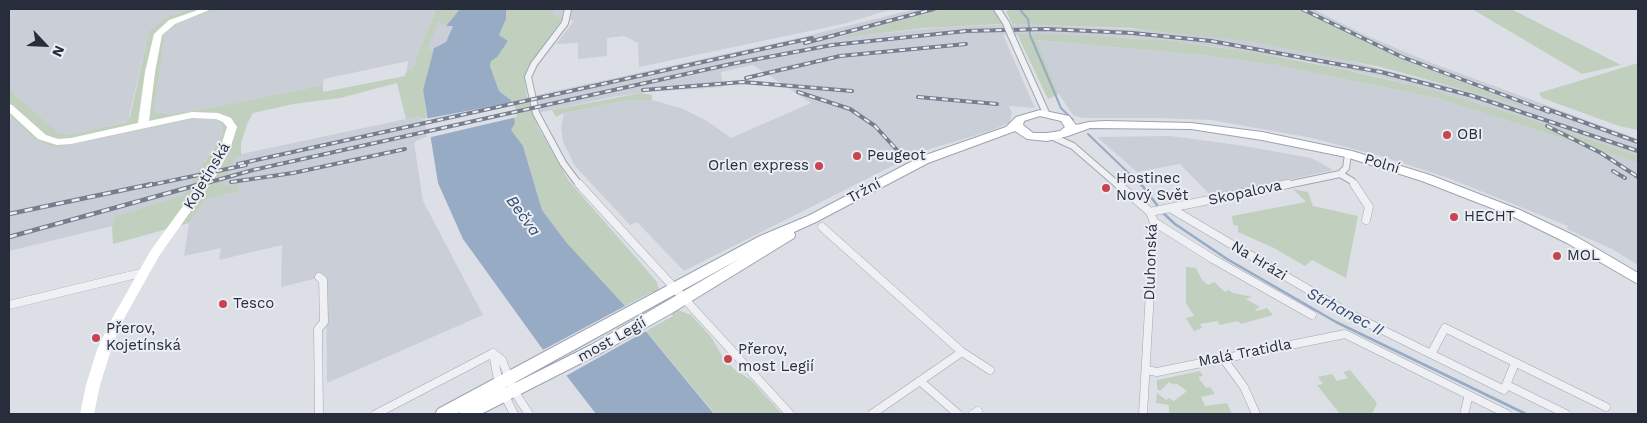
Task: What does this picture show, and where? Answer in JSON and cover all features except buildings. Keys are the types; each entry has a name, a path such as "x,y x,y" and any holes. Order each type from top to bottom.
{"main road":[{"path":"143,126 158,34 172,22 208,9"},
{"name":"Kojetínská","path":"9,107 42,137 53,141 70,141 202,115 218,116 227,120 232,127 225,149 208,180 155,253 115,324 104,350 93,385 87,414"},
{"path":"1030,136 1020,130 1018,122 1029,115 1046,113 1065,118 1072,126 1069,131"},
{"name":"Polní","path":"1065,118 1105,124"},
{"name":"Tržní","path":"667,309 680,293 765,239 817,223 924,160 1010,129 1018,122"},
{"name":"Polní","path":"1069,131 1088,125 1156,124 1215,129 1276,138 1348,154 1426,178 1516,213 1572,240 1638,279"},
{"name":"Dluhonská","path":"1030,136 1053,137 1069,131"},
{"name":"Tržní","path":"972,142 1014,135 1030,136"},
{"name":"Tržní","path":"657,298 680,293"},
{"name":"most Legií","path":"506,387 546,358 657,298"},
{"name":"most Legií","path":"506,387 556,370 667,309"},
{"path":"443,414 506,387"},
{"path":"467,414 506,387"}],"street":[{"path":"568,9 564,26 530,71 528,83 536,113 570,174 790,414"},
{"path":"1008,9 998,10 1012,35 1044,104 1046,113"},
{"path":"1069,131 1068,140 1073,146"},
{"name":"Dluhonská","path":"1053,137 1073,146 1150,212 1154,222 1143,414"},
{"path":"1348,154 1346,168 1340,174 1352,181 1369,207 1366,220"},
{"name":"Skopalova","path":"1150,212 1340,174"},
{"name":"Na Hrázi","path":"1170,208 1348,313 1504,390 1507,385 1566,414"},
{"name":"Na Hrázi","path":"1154,222 1312,315"},
{"path":"817,223 962,352 990,370"},
{"path":"9,305 145,272"},
{"path":"319,277 323,280 324,322 318,329 319,414"},
{"path":"1431,354 1445,328 1606,407"},
{"name":"Malá Tratidla","path":"1146,370 1157,372 1222,357 1345,334 1469,395"},
{"path":"872,414 962,352"},
{"path":"376,414 493,353 493,363 506,387 514,414"},
{"path":"1222,357 1244,387 1256,414"},
{"path":"1507,385 1515,363"},
{"path":"920,381 958,414"},
{"path":"506,387 529,414"},
{"path":"1464,414 1469,395 1507,414"}],"shaded area":[{"path":"9,9 190,9 167,17 149,31 128,121 74,134 59,133 9,89"},
{"path":"221,9 436,9 412,69 407,70 408,61 324,79 323,85 225,105 170,114 154,112 165,33 184,21"},
{"path":"554,9 892,9 847,23 639,67 638,43 624,36 607,38 607,56 578,59 578,43 556,44 574,21 553,15"},
{"path":"915,9 942,9 846,37 945,27 1019,24 1170,31 1253,42 1342,59 1514,103 1399,58 1297,9 1313,9 1365,35 1429,62 1638,139 1638,156 1534,120 1456,97 1380,77 1300,60 1211,46 1133,38 1003,35 1035,108 1009,106 1012,113 1009,123 990,131 920,152 684,271 637,222 630,225 575,166 563,142 561,127 564,113 630,100 652,100 683,109 707,121 731,138 811,103 753,65 721,72 723,87 647,92 613,97 429,136 416,141 414,143 423,201 483,315 327,383 326,276 281,287 282,245 219,260 221,248 184,256 189,223 206,199 238,192 221,187 184,195 117,216 112,226 9,251 9,115 34,139 47,145 205,117 214,119 222,125 223,133 204,162 420,116 422,120 803,37"},
{"path":"438,22 446,26 453,26 446,42 426,52"},
{"path":"1035,40 1200,55 1276,65 1440,99 1638,163 1638,265 1612,249 1567,229 1568,226 1448,178 1384,157 1312,138 1211,120 1082,118 1073,115 1059,94"},
{"path":"1170,136 1238,145 1311,158 1332,169 1330,171 1211,196 1180,164 1137,172 1097,137"}],"green space":[{"path":"190,9 221,9 184,21 165,33 154,112 170,114 323,85 323,92 405,76 407,70 412,69 436,9 460,9 446,26 438,22 427,51 434,48 423,90 427,118 421,119 420,116 406,119 397,83 340,98 293,104 253,113 241,143 241,156 230,159 235,159 222,186 239,183 238,192 206,199 189,223 113,244 112,226 116,216 184,195 223,133 222,125 214,119 205,117 59,147 47,145 34,139 9,115 9,89 59,133 74,134 126,122 130,117 149,31 167,17"},
{"path":"506,9 554,9 553,15 563,18 527,69 525,79 527,96 538,127 569,181 657,282 659,289 654,294 652,292 625,306 566,242 542,210 523,146 510,129 509,98 499,91 490,66 491,61 508,41 499,35 506,19"},
{"path":"942,9 993,9 1002,24 925,28 840,38"},
{"path":"1017,9 1297,9 1399,58 1532,109 1381,67 1253,42 1130,28 1012,24 1006,11"},
{"path":"1472,9 1511,9 1621,65 1582,74"},
{"path":"1017,34 1171,41 1252,52 1342,69 1432,90 1534,120 1638,156 1638,163 1440,99 1276,65 1200,55 1036,40 1059,94 1048,99"},
{"path":"1638,63 1638,130 1619,126 1542,98 1539,93"},
{"path":"641,93 652,95 652,100 630,100 564,113 556,117 552,110"},
{"path":"1293,189 1308,192 1313,206 1358,216 1346,278 1312,260 1305,266 1274,248 1238,232 1238,226 1233,225 1232,216 1306,202"},
{"path":"1186,267 1196,268 1202,280 1208,285 1214,282 1225,292 1229,290 1233,293 1252,297 1246,299 1260,307 1255,309 1257,311 1267,308 1273,315 1241,324 1238,321 1220,325 1217,321 1200,324 1202,328 1194,331 1186,318 1194,316 1186,303"},
{"path":"678,310 691,315 711,337 722,356 735,370 751,380 782,414 715,414 646,331 673,316 670,312"},
{"path":"1350,370 1377,403 1372,414 1340,414 1317,385 1323,384 1318,377 1332,374 1337,381 1348,378 1343,372"},
{"path":"1200,371 1203,376 1198,377 1206,388 1210,387 1215,394 1201,397 1205,406 1227,403 1232,414 1169,414 1169,405 1156,403 1157,393 1166,400 1169,398 1174,401 1187,391 1176,383 1174,385 1169,382 1160,391 1157,389 1157,380"}],"water":[{"name":"Bečva","path":"460,9 506,9 506,19 499,35 508,41 497,57 491,61 490,66 499,91 511,100 515,123 511,130 523,146 542,210 566,242 625,306 714,414 596,414 566,375 541,347 463,239 438,183 423,90 434,48 446,42 453,26 446,26"}],"pier":[{"path":"514,102 517,117 427,138 425,119"},
{"path":"627,305 648,330 564,377 541,351"}],"waterway":[{"name":"Strhanec II","path":"1021,11 1028,19 1030,35 1061,108 1073,120"},
{"name":"Strhanec II","path":"1088,134 1142,186"},
{"name":"Strhanec II","path":"1141,184 1157,205"},
{"name":"Strhanec II","path":"1162,212 1175,224 1227,259 1336,322 1526,414"}],"railway":[{"path":"805,43 934,9"},
{"path":"1302,9 1402,57 1549,112"},
{"path":"196,186 253,170 731,64 832,45 966,31 1046,29 1132,33 1211,41 1381,72 1473,96 1638,151"},
{"path":"238,164 812,38"},
{"path":"746,78 840,56 966,44"},
{"path":"643,90 743,82 852,91"},
{"path":"798,92 850,109 875,126 897,150"},
{"path":"918,97 997,104"},
{"path":"1544,108 1638,142"},
{"path":"1547,126 1601,153 1638,177"},
{"path":"231,182 293,173 405,149"},
{"path":"146,186 246,165"},
{"path":"1613,171 1625,178"},
{"path":"9,214 152,184"},
{"path":"9,237 201,184"}],"place":[{"name":"OBI","path":"1447,135"},
{"name":"Peugeot","path":"857,156"},
{"name":"Orlen express","path":"819,166"},
{"name":"Hostinec Nový Svět","path":"1106,188"},
{"name":"HECHT","path":"1454,217"},
{"name":"MOL","path":"1557,256"},
{"name":"Tesco","path":"223,304"},
{"name":"Přerov, Kojetínská","path":"96,338"},
{"name":"Přerov, most Legií","path":"728,359"}]}
